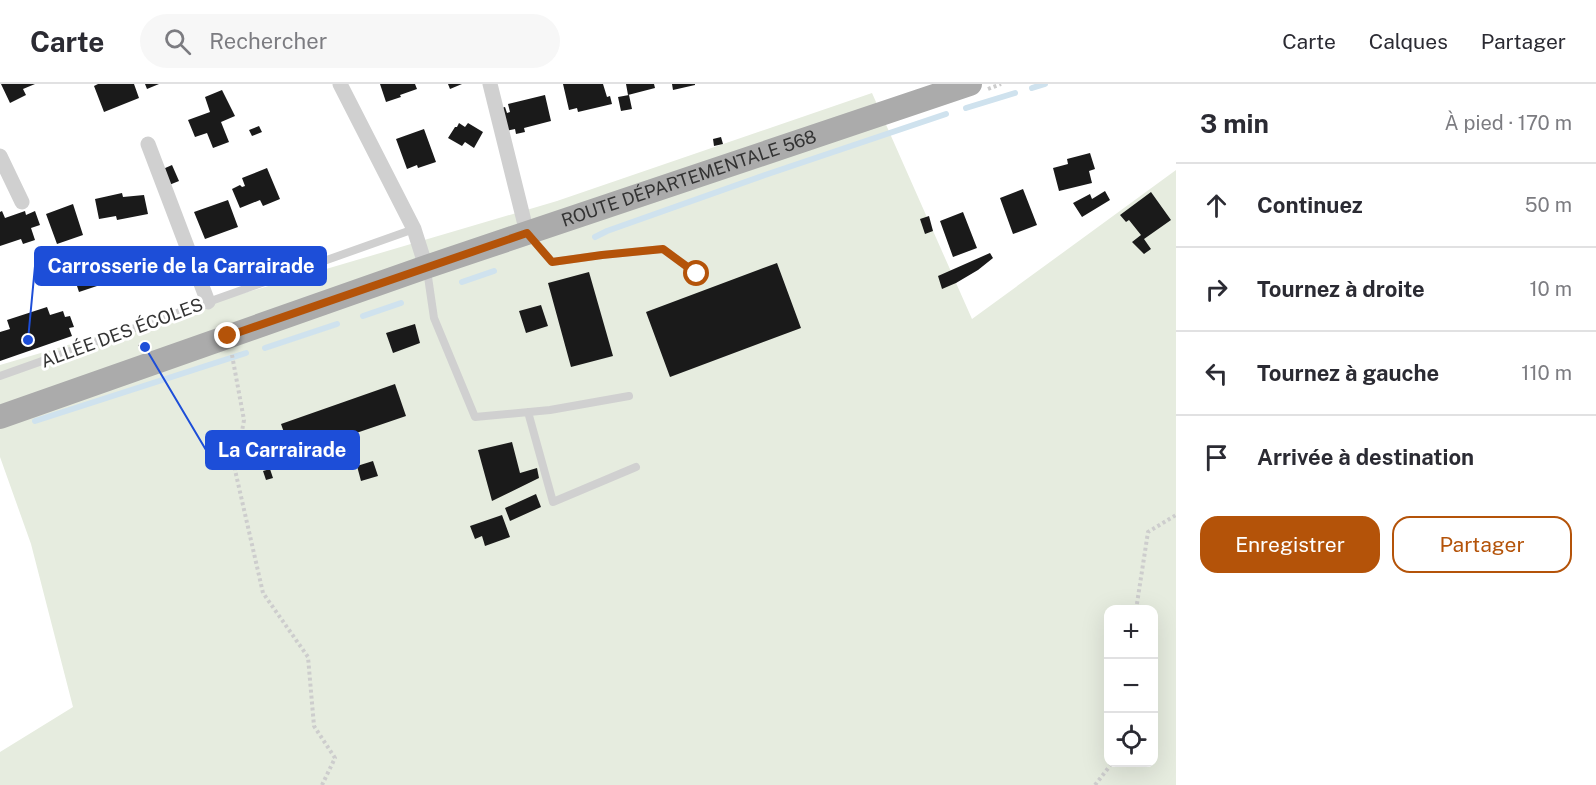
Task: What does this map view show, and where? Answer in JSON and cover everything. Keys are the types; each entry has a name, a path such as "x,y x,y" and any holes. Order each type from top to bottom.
{"main road":[{"name":"ROUTE DÉPARTEMENTALE 568","path":"0,417 937,90 970,84"}],"street":[{"path":"340,84 414,229 426,267"},
{"path":"490,84 527,233"},
{"path":"148,144 208,302"},
{"path":"0,156 22,202"}],"lane":[{"name":"ALLÉE DES ÉCOLES","path":"0,376 414,229"},
{"path":"527,233 552,262 663,249 697,274"},
{"path":"426,267 434,318 476,417 550,410 629,396"},
{"path":"528,412 553,502 636,467"}],"path":[{"path":"228,336 244,420 235,470 263,593 308,657 314,726 335,758 322,785"},
{"path":"1137,605 1148,532 1176,515"},
{"path":"1095,785 1109,767"}],"shaded area":[{"path":"872,93 972,319 1176,170 1176,785 0,785 0,752 73,707 31,544 0,457 0,365 557,201"}],"building":[{"path":"1,84 35,84 23,89 26,95 10,103"},
{"path":"134,84 139,98 104,112 94,86"},
{"path":"145,84 159,84 147,89"},
{"path":"380,84 415,84 417,89 386,102"},
{"path":"448,84 462,84 450,89"},
{"path":"563,84 603,84 612,104 578,112 577,108 569,110"},
{"path":"626,84 654,84 655,88 628,95"},
{"path":"672,84 695,84 695,85 673,90"},
{"path":"222,90 235,116 221,122 229,142 213,148 207,133 195,137 188,120 210,112 205,97"},
{"path":"545,95 551,121 524,128 525,132 516,134 515,129 506,131 501,108 505,107 507,113 510,112 508,104"},
{"path":"629,95 632,109 621,111 618,97"},
{"path":"459,123 465,127 468,123 483,132 474,148 465,142 462,146 448,138"},
{"path":"259,126 262,132 252,136 249,130"},
{"path":"424,129 436,162 407,169 396,139"},
{"path":"721,137 723,144 714,146 713,139"},
{"path":"1090,153 1095,169 1089,171 1092,183 1059,191 1053,168 1068,164 1067,159"},
{"path":"172,165 179,181 169,185 163,169"},
{"path":"267,168 280,199 263,206 260,200 240,208 232,189 240,185 245,186 242,178"},
{"path":"1023,189 1037,225 1013,234 1000,198"},
{"path":"1105,191 1110,200 1082,217 1073,203 1090,194 1092,199"},
{"path":"1151,192 1171,220 1144,239 1151,249 1144,254 1132,242 1141,235 1129,220 1126,222 1120,215"},
{"path":"122,193 123,197 144,195 148,214 117,220 116,216 99,219 95,199"},
{"path":"228,200 238,227 205,239 194,212"},
{"path":"73,204 83,235 57,244 46,214"},
{"path":"2,211 5,218 25,211 26,215 35,211 40,225 31,228 35,240 23,244 21,239 0,246 0,212"},
{"path":"963,212 977,248 953,257 940,221"},
{"path":"929,216 933,231 925,234 920,219"},
{"path":"96,246 109,282 79,292 73,274 96,265 93,257 84,260 81,252"},
{"path":"990,253 993,258 978,270 942,289 938,276"},
{"path":"777,263 801,328 670,377 646,312"},
{"path":"589,272 613,356 571,367 548,283"},
{"path":"541,305 548,326 526,333 519,311"},
{"path":"47,307 50,315 63,311 65,317 70,316 74,327 69,328 72,336 0,361 0,332 10,329 7,320"},
{"path":"415,324 420,343 393,353 386,333"},
{"path":"148,342 150,348 140,350 138,345"},
{"path":"395,384 406,416 292,455 281,424"},
{"path":"512,442 520,473 537,468 539,478 492,501 478,450"},
{"path":"373,461 378,476 361,481 357,466"},
{"path":"270,469 273,478 266,480 263,471"},
{"path":"536,494 541,507 510,521 505,508"},
{"path":"502,515 510,537 485,546 482,536 475,539 470,526"}],"waterway":[{"path":"1032,88 1045,84"},
{"path":"966,108 1015,93"},
{"path":"595,237 765,175 946,114"},
{"path":"462,282 494,271"},
{"path":"363,316 401,303"},
{"path":"265,348 337,324"},
{"path":"35,421 246,353"}],"place":[{"name":"Carrosserie de la Carrairade","path":"28,340"},
{"name":"La Carrairade","path":"145,347"}],"route":[{"path":"228,336 527,233 552,262 663,249 697,274"}]}
